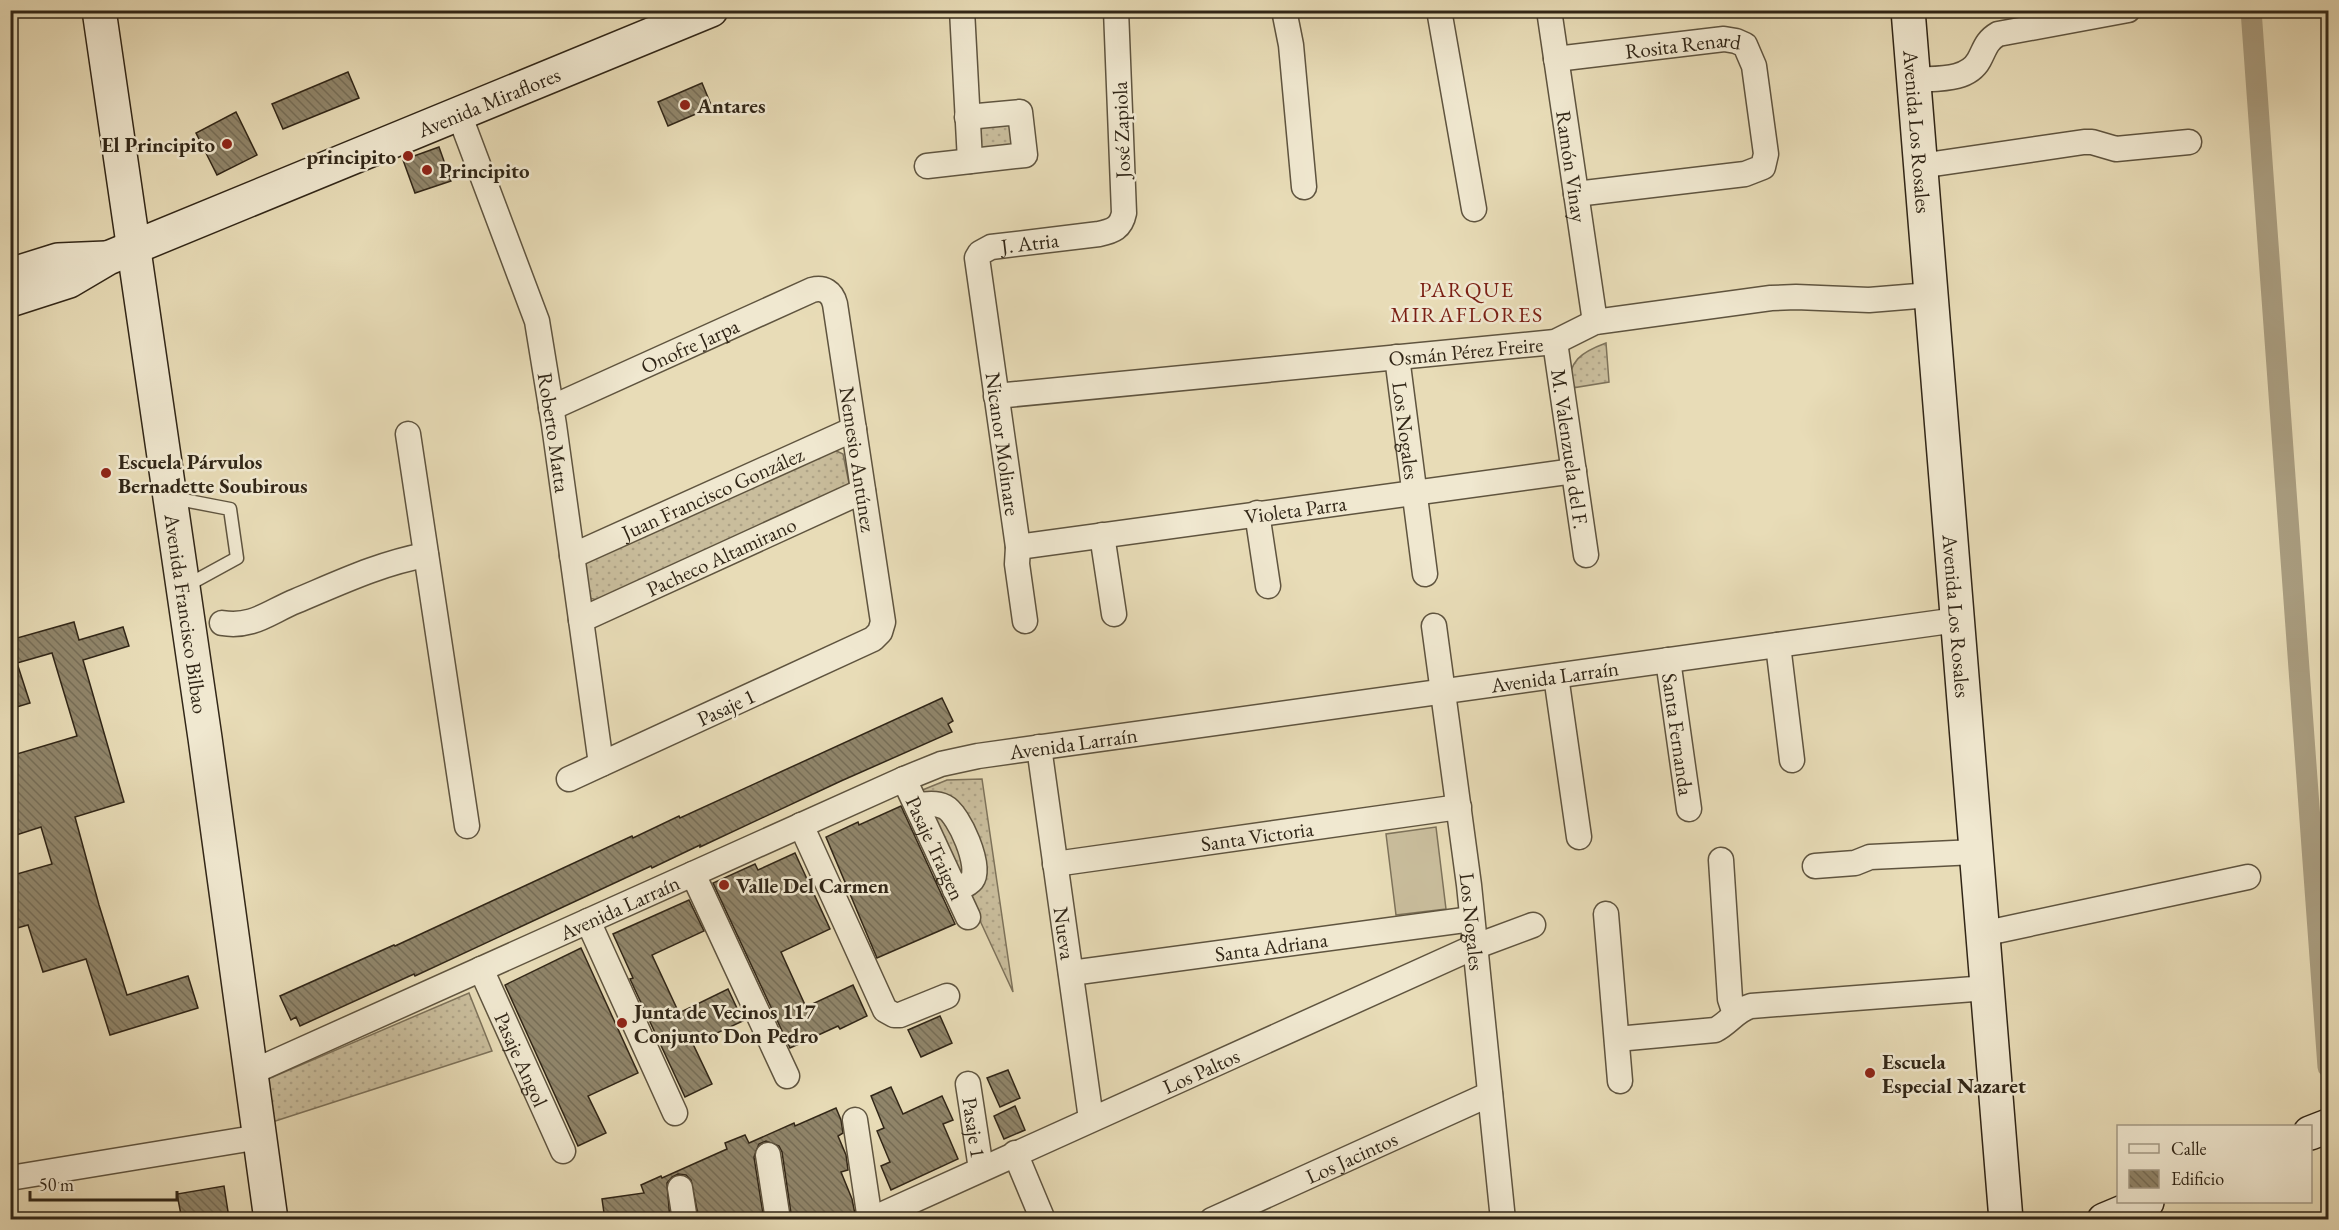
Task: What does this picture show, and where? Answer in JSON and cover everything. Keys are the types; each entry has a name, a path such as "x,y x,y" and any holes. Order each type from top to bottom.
{"main road":[{"name":"Avenida Francisco Bilbao","path":"99,10 120,253 170,498 271,1220"},
{"name":"Avenida Miraflores","path":"120,253 711,10"},
{"name":"Avenida Los Rosales","path":"1908,10 2006,1220"},
{"path":"10,275 58,260 120,253"},
{"path":"10,300 69,281 120,253"},
{"path":"2104,1220 2145,1203"}],"street":[{"path":"962,10 970,161"},
{"name":"José Zapiola","path":"1099,234 1118,227 1124,213 1116,10"},
{"path":"1284,10 1291,45 1304,188"},
{"path":"1439,10 1474,210"},
{"name":"Ramón Vinay","path":"1549,10 1596,322"},
{"path":"1914,80 1964,75 1978,62 1988,41 1998,34 2128,10"},
{"name":"Rosita Renard","path":"1556,59 1724,39 1745,45 1750,54 1757,88 1766,154 1763,167 1745,174 1576,195"},
{"path":"927,166 1025,155 1020,112 967,117"},
{"name":"Roberto Matta","path":"459,114 537,321 601,764"},
{"path":"1920,166 2084,142 2116,149 2189,142"},
{"name":"J. Atria","path":"977,269 977,258 980,253 991,247 1099,234"},
{"name":"Nicanor Molinare","path":"977,269 1018,547 1017,564 1025,621"},
{"name":"Onofre Jarpa","path":"551,408 812,290 826,290"},
{"name":"Nemesio Antúnez","path":"826,290 834,298 883,617 880,632"},
{"name":"Osmán Pérez Freire","path":"996,396 1556,342 1596,322 1771,298 1869,300 1930,295"},
{"name":"M. Valenzuela del F.","path":"1556,342 1586,555"},
{"name":"Los Nogales","path":"1397,357 1425,574"},
{"name":"Juan Francisco González","path":"572,556 854,429"},
{"path":"408,434 467,826"},
{"name":"Violeta Parra","path":"1018,547 1574,471"},
{"name":"Pacheco Altamirano","path":"581,620 863,491"},
{"path":"1257,513 1268,586"},
{"path":"1102,535 1114,614"},
{"path":"190,634 222,622 249,623 274,610 381,566 426,555"},
{"name":"Avenida Larraín","path":"250,1073 904,778 960,759 1956,620"},
{"name":"Los Nogales","path":"1434,626 1459,807 1503,1220"},
{"name":"Pasaje 1","path":"569,779 869,641 880,632"},
{"path":"1778,645 1792,760"},
{"name":"Santa Fernanda","path":"1668,660 1689,809"},
{"path":"1556,676 1579,837"},
{"name":"Nueva","path":"1039,747 1091,1119"},
{"name":"Pasaje Traigen","path":"904,778 968,917"},
{"name":"Santa Victoria","path":"1055,864 1459,807"},
{"path":"801,825 885,1010 894,1015 900,1015 947,996"},
{"path":"1815,866 1855,863 1870,857 1975,852"},
{"path":"1721,860 1730,999 1735,1014"},
{"path":"693,874 787,1076"},
{"path":"1982,934 2248,877"},
{"path":"1606,914 1620,1081"},
{"name":"Santa Adriana","path":"1071,973 1472,919"},
{"path":"588,921 675,1113"},
{"name":"Los Paltos","path":"870,1220 1474,946 1533,925"},
{"name":"Pasaje Angol","path":"481,969 563,1151"},
{"path":"1617,1039 1715,1030 1723,1026 1741,1009 1751,1006 1987,988"},
{"name":"Pasaje 1","path":"968,1084 981,1169"},
{"name":"Los Jacintos","path":"1212,1220 1490,1094"},
{"path":"855,1120 870,1220"},
{"path":"10,1178 260,1137"},
{"path":"1015,1154 1043,1220"},
{"path":"768,1155 778,1220"},
{"path":"680,1188 685,1220"}],"lane":[{"path":"170,498 230,509 237,558 183,588"}],"shaded area":[{"path":"1016,122 1020,149 977,154 975,127"},
{"path":"1606,343 1609,382 1566,389 1571,371 1578,359 1589,350"},
{"path":"832,449 843,454 849,483 845,490 602,601 589,598 586,563"},
{"path":"982,779 1013,992 920,791 947,780"},
{"path":"1436,827 1446,909 1396,915 1386,834"},
{"path":"469,993 492,1051 263,1125 254,1085"}],"building":[{"path":"348,72 359,98 283,129 272,104"},
{"name":"Antares","path":"702,83 712,107 668,126 658,102"},
{"name":"El Principito","path":"236,112 257,155 217,175 196,133"},
{"name":"Principito","path":"439,147 451,181 415,193 403,160"},
{"path":"74,622 79,640 123,627 129,646 83,660 124,802 75,817 127,995 188,976 198,1008 110,1035 86,959 43,972 28,925 10,930 10,876 52,864 41,827 10,837 10,756 77,736 52,653 17,663 30,703 10,709 10,640"},
{"path":"942,698 953,721 948,724 952,732 700,847 700,845 652,868 651,866 415,976 414,974 300,1026 296,1017 291,1020 280,996 395,946 632,836 633,838 679,816 680,818"},
{"path":"901,806 955,924 877,958 826,837"},
{"path":"795,853 830,929 781,952 806,1007 853,985 867,1016 840,1029 838,1026 790,1048 713,883 755,864 758,870"},
{"path":"689,900 704,931 652,955 679,1013 728,989 743,1021 693,1044 712,1084 685,1097 630,979 633,978 613,934"},
{"path":"581,948 638,1073 588,1096 606,1133 578,1146 505,985"},
{"path":"940,1016 952,1043 921,1057 908,1030"},
{"path":"1008,1070 1020,1098 1000,1107 987,1078"},
{"path":"891,1087 903,1114 942,1096 953,1120 943,1124 958,1159 891,1190 881,1166 890,1162 877,1131 884,1128 871,1096"},
{"path":"1015,1106 1025,1130 1004,1139 994,1116"},
{"path":"836,1108 843,1133 838,1136 846,1155 848,1170 841,1172 852,1199 855,1214 842,1220 792,1220 782,1152 779,1146 766,1141 759,1144 754,1157 764,1220 699,1220 691,1180 686,1175 678,1174 667,1183 670,1220 605,1220 602,1199 644,1193 641,1185 727,1149 725,1143 745,1135 749,1143"},
{"path":"224,1186 229,1218 182,1220 177,1194"}],"waterway":[{"path":"2251,10 2328,1067"}],"place":[{"name":"Antares","path":"685,105"},
{"name":"El Principito","path":"227,144"},
{"name":"principito","path":"408,156"},
{"name":"Principito","path":"427,170"},
{"name":"Escuela Párvulos Bernadette Soubirous","path":"106,473"},
{"name":"Valle Del Carmen","path":"724,885"},
{"name":"Junta de Vecinos 117 Conjunto Don Pedro","path":"622,1023"},
{"name":"Escuela Especial Nazaret","path":"1870,1073"}],"district":[{"name":"PARQUE MIRAFLORES","path":"1467,302"}]}
